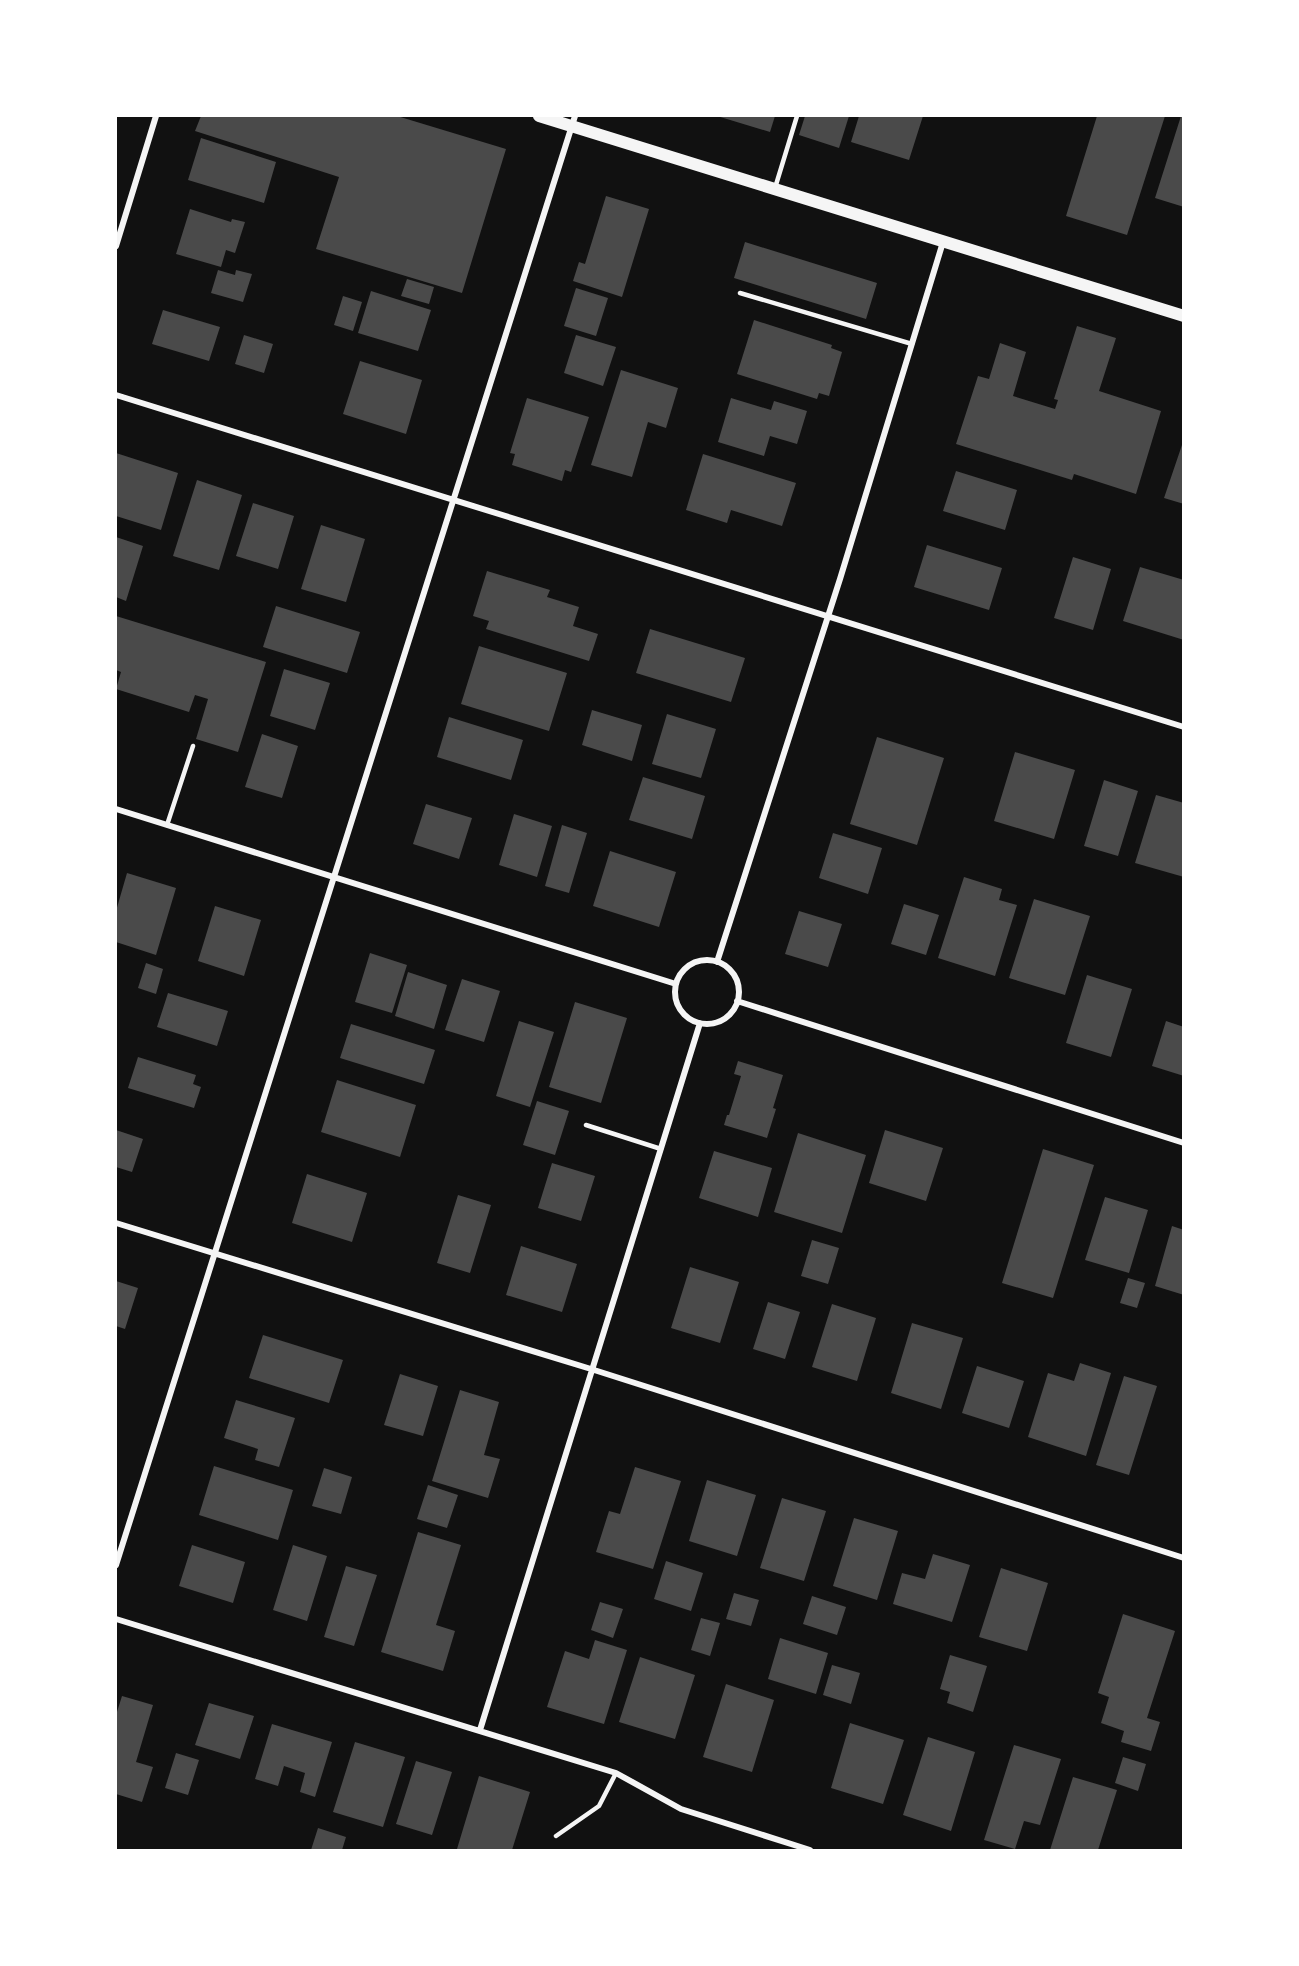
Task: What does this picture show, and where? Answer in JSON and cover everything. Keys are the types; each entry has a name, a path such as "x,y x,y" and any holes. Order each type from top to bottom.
{"main road":[{"path":"538,116 573,121 774,189 1184,316"}],"street":[{"path":"116,246 156,116"},
{"path":"116,1565 573,121"},
{"path":"717,962 828,615 943,242"},
{"path":"116,395 1184,727"},
{"path":"116,809 676,984"},
{"path":"700,961 717,962 732,973 737,982 737,1001 733,1010 727,1017 710,1024 690,1020 677,1004 675,994 679,976 684,969 700,961"},
{"path":"737,1001 1184,1143"},
{"path":"480,1730 700,1023"},
{"path":"116,1223 591,1369 1184,1558"},
{"path":"116,1619 616,1773 681,1809 810,1851"}],"lane":[{"path":"774,189 797,116"},
{"path":"740,293 912,344"},
{"path":"166,825 193,746"},
{"path":"586,1125 661,1149"},
{"path":"556,1836 599,1806 616,1773"}],"building":[{"path":"201,116 397,116 506,149 462,293 316,249 339,177 195,131"},
{"path":"717,116 775,116 770,132"},
{"path":"805,116 849,116 839,148 799,135"},
{"path":"859,116 923,116 909,160 851,142"},
{"path":"1097,116 1165,116 1127,235 1066,216"},
{"path":"1181,116 1184,116 1184,207 1155,198"},
{"path":"201,138 276,162 264,203 188,180"},
{"path":"606,196 649,209 622,297 573,281 579,262 585,264"},
{"path":"190,209 231,222 232,219 245,222 235,253 226,250 221,267 176,254"},
{"path":"745,242 877,283 866,319 734,278"},
{"path":"218,270 235,275 236,270 252,274 243,302 211,293"},
{"path":"407,279 434,287 429,304 401,296"},
{"path":"576,288 608,298 596,336 564,326"},
{"path":"371,291 431,310 418,351 358,333"},
{"path":"343,296 362,302 353,331 334,325"},
{"path":"163,310 220,327 209,361 152,344"},
{"path":"754,320 832,345 831,348 842,352 829,396 819,393 817,399 737,374"},
{"path":"1077,326 1116,338 1099,391 1161,411 1136,494 1074,474 1072,480 956,444 978,376 989,379 1000,343 1026,352 1013,396 1055,409 1058,400 1054,399"},
{"path":"244,335 273,344 264,373 235,364"},
{"path":"576,335 616,347 603,386 564,373"},
{"path":"360,361 422,380 406,434 343,414"},
{"path":"621,370 678,388 666,428 648,422 632,477 591,465"},
{"path":"527,398 589,417 571,472 565,470 562,481 512,465 515,454 510,453"},
{"path":"731,398 771,410 774,401 807,411 797,444 770,436 764,456 718,442"},
{"path":"1184,439 1184,504 1164,498"},
{"path":"116,453 178,473 161,530 116,516"},
{"path":"703,454 796,483 782,526 731,510 727,523 686,510"},
{"path":"956,471 1017,490 1005,530 943,511"},
{"path":"197,480 242,495 219,570 173,556"},
{"path":"253,503 294,516 278,569 236,556"},
{"path":"321,525 365,539 346,602 301,589"},
{"path":"116,537 143,546 126,601 116,597"},
{"path":"927,545 1002,568 989,610 914,587"},
{"path":"1073,557 1111,569 1093,630 1054,618"},
{"path":"1140,567 1184,580 1184,640 1123,621"},
{"path":"487,571 550,590 547,597 579,607 573,626 598,634 589,661 486,629 489,621 473,616"},
{"path":"276,606 360,632 347,673 263,647"},
{"path":"116,616 266,662 238,752 196,739 208,699 195,695 189,712 116,689 121,672 116,670"},
{"path":"650,629 745,658 731,702 636,673"},
{"path":"479,646 567,673 549,731 461,704"},
{"path":"284,669 330,683 315,730 270,716"},
{"path":"592,710 642,725 632,761 582,745"},
{"path":"667,714 716,729 701,778 652,764"},
{"path":"449,717 523,740 511,780 437,757"},
{"path":"262,734 298,746 282,798 245,787"},
{"path":"877,737 944,758 917,845 850,824"},
{"path":"1015,752 1075,770 1054,839 994,821"},
{"path":"643,777 705,796 692,839 629,820"},
{"path":"1104,780 1138,791 1118,856 1084,846"},
{"path":"1156,795 1184,803 1184,877 1135,863"},
{"path":"426,804 472,818 459,859 413,844"},
{"path":"514,814 552,826 537,877 499,865"},
{"path":"562,825 587,833 569,893 545,886"},
{"path":"833,833 882,848 868,894 819,878"},
{"path":"610,851 676,872 659,927 593,906"},
{"path":"127,873 176,888 156,955 116,942 116,911"},
{"path":"964,877 1002,889 999,900 1017,905 995,976 938,958"},
{"path":"1034,899 1090,916 1065,995 1009,978"},
{"path":"904,904 939,915 926,955 891,944"},
{"path":"215,906 261,920 244,976 198,961"},
{"path":"799,911 842,924 828,967 785,954"},
{"path":"370,953 407,965 392,1013 355,1002"},
{"path":"146,963 163,969 156,994 138,988"},
{"path":"408,972 447,985 434,1029 395,1016"},
{"path":"1087,975 1132,989 1111,1057 1066,1043"},
{"path":"462,979 500,991 484,1042 445,1030"},
{"path":"168,993 228,1011 217,1046 157,1027"},
{"path":"575,1002 627,1018 601,1103 549,1087"},
{"path":"519,1021 554,1032 530,1107 496,1096"},
{"path":"1166,1021 1184,1027 1184,1076 1152,1066"},
{"path":"351,1024 435,1050 424,1084 340,1058"},
{"path":"138,1057 196,1075 193,1084 201,1087 194,1108 128,1088"},
{"path":"738,1061 783,1075 767,1138 724,1125 741,1076 734,1074"},
{"path":"337,1080 416,1105 400,1157 321,1132"},
{"path":"537,1101 569,1111 555,1155 523,1145"},
{"path":"116,1130 143,1139 132,1172 116,1167"},
{"path":"885,1130 943,1148 926,1201 869,1183"},
{"path":"798,1133 866,1155 842,1233 774,1212"},
{"path":"1043,1149 1094,1165 1053,1298 1002,1283"},
{"path":"714,1151 772,1168 758,1217 699,1198"},
{"path":"552,1163 595,1176 581,1221 538,1208"},
{"path":"307,1174 367,1193 352,1242 292,1223"},
{"path":"458,1195 491,1205 470,1273 437,1263"},
{"path":"1105,1197 1148,1210 1129,1273 1085,1260"},
{"path":"1172,1226 1184,1230 1184,1295 1155,1286"},
{"path":"812,1240 839,1248 828,1284 801,1276"},
{"path":"521,1246 577,1264 562,1312 506,1295"},
{"path":"690,1267 739,1282 720,1343 671,1328"},
{"path":"1128,1278 1145,1283 1137,1308 1120,1303"},
{"path":"116,1281 138,1288 125,1329 116,1326"},
{"path":"768,1302 800,1312 785,1359 753,1349"},
{"path":"832,1304 876,1318 857,1381 812,1367"},
{"path":"912,1323 963,1338 941,1409 891,1393"},
{"path":"263,1335 343,1360 329,1403 249,1378"},
{"path":"1080,1363 1111,1373 1086,1456 1028,1437 1048,1373 1074,1381"},
{"path":"977,1366 1024,1381 1009,1428 962,1413"},
{"path":"400,1374 438,1386 423,1436 384,1425"},
{"path":"1124,1376 1157,1386 1129,1475 1096,1465"},
{"path":"460,1390 499,1402 484,1455 500,1459 488,1498 432,1481"},
{"path":"236,1400 295,1418 279,1467 255,1460 258,1449 224,1438"},
{"path":"214,1466 293,1490 278,1540 199,1515"},
{"path":"635,1467 681,1481 653,1569 596,1552 609,1511 620,1514"},
{"path":"324,1468 352,1477 341,1514 312,1506"},
{"path":"707,1480 756,1495 737,1556 689,1541"},
{"path":"428,1485 458,1495 447,1528 417,1519"},
{"path":"782,1498 826,1511 804,1581 760,1568"},
{"path":"854,1518 898,1531 877,1600 833,1586"},
{"path":"418,1532 461,1545 436,1625 455,1631 443,1671 381,1652"},
{"path":"192,1545 245,1562 233,1603 179,1586"},
{"path":"293,1545 327,1556 307,1621 273,1610"},
{"path":"933,1554 970,1565 952,1622 893,1604 902,1573 925,1579"},
{"path":"666,1561 703,1573 691,1611 654,1599"},
{"path":"346,1566 377,1575 354,1646 324,1637"},
{"path":"1001,1568 1048,1583 1027,1651 979,1637"},
{"path":"734,1593 759,1600 751,1626 726,1619"},
{"path":"812,1596 846,1607 837,1635 803,1624"},
{"path":"600,1602 623,1609 613,1638 591,1630"},
{"path":"1123,1614 1175,1631 1147,1718 1160,1722 1151,1751 1121,1742 1124,1731 1101,1723 1109,1697 1098,1693"},
{"path":"701,1618 720,1623 710,1656 691,1650"},
{"path":"780,1638 828,1653 816,1694 768,1679"},
{"path":"595,1640 627,1650 604,1724 547,1707 565,1651 589,1659"},
{"path":"950,1655 987,1666 973,1712 947,1703 950,1692 940,1689"},
{"path":"640,1657 695,1675 675,1739 619,1722"},
{"path":"832,1665 860,1673 851,1704 823,1695"},
{"path":"726,1684 774,1700 752,1772 703,1757"},
{"path":"122,1696 153,1705 136,1762 153,1767 142,1802 116,1794 116,1715"},
{"path":"209,1703 254,1716 240,1759 195,1745"},
{"path":"850,1723 904,1740 883,1804 831,1788"},
{"path":"272,1724 332,1742 315,1797 300,1792 305,1773 284,1766 278,1786 255,1779"},
{"path":"928,1737 975,1752 951,1831 903,1815"},
{"path":"355,1742 405,1757 383,1827 333,1812"},
{"path":"1014,1745 1061,1759 1040,1825 1024,1821 1015,1849 984,1840"},
{"path":"176,1753 199,1760 188,1795 165,1788"},
{"path":"1123,1757 1146,1764 1138,1791 1115,1783"},
{"path":"416,1761 452,1772 432,1835 396,1824"},
{"path":"479,1776 530,1792 512,1850 457,1849"},
{"path":"1073,1777 1117,1790 1098,1850 1050,1850"},
{"path":"318,1828 346,1837 342,1850 311,1850"}]}
